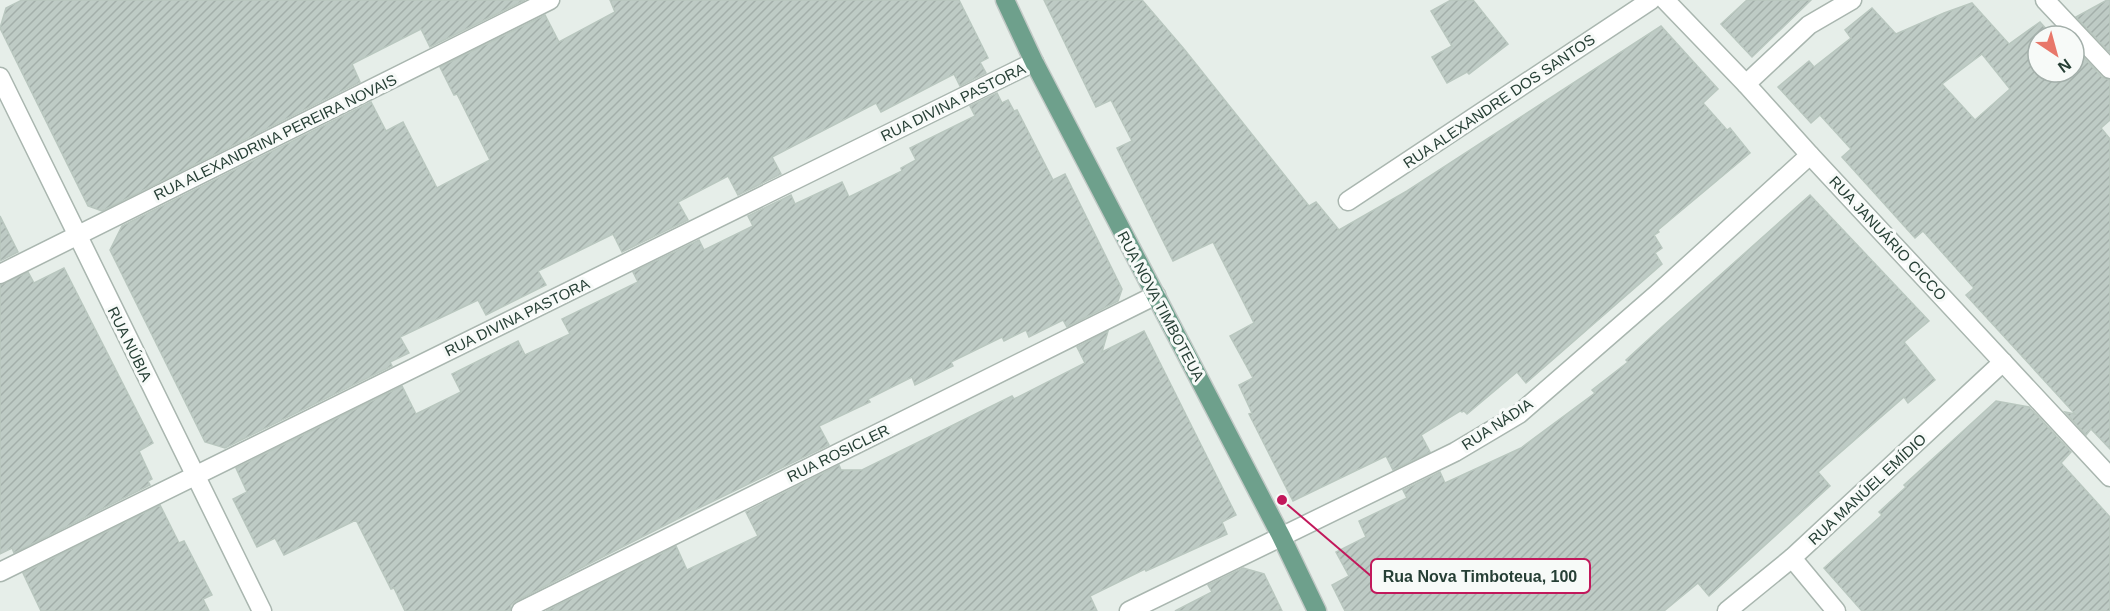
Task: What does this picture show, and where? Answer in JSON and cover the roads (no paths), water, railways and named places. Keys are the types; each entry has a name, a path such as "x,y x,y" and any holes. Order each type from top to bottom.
{"main road":[{"name":"RUA NOVA TIMBOTEUA","path":"1005,0 1034,62 1281,536 1317,611"}],"street":[{"name":"RUA ALEXANDRINA PEREIRA NOVAIS","path":"0,274 550,0"},
{"name":"RUA ALEXANDRE DOS SANTOS","path":"1348,201 1651,0"},
{"name":"RUA JANUÁRIO CICCO","path":"1665,0 1746,84 2110,477"},
{"path":"1746,84 1809,25 1852,0"},
{"path":"2045,0 2110,69"},
{"name":"RUA DIVINA PASTORA","path":"0,572 1034,62"},
{"name":"RUA NÚBIA","path":"0,76 262,611"},
{"name":"RUA NÁDIA","path":"1129,611 1455,452 1519,414 1631,318 1810,155"},
{"name":"RUA ROSICLER","path":"521,611 1156,295"},
{"name":"RUA MANÚEL EMÍDIO","path":"1727,611 1792,558 2003,362"},
{"path":"1792,558 1836,611"}],"place":[{"name":"Rua Nova Timboteua, 100","path":"1282,500"}]}
